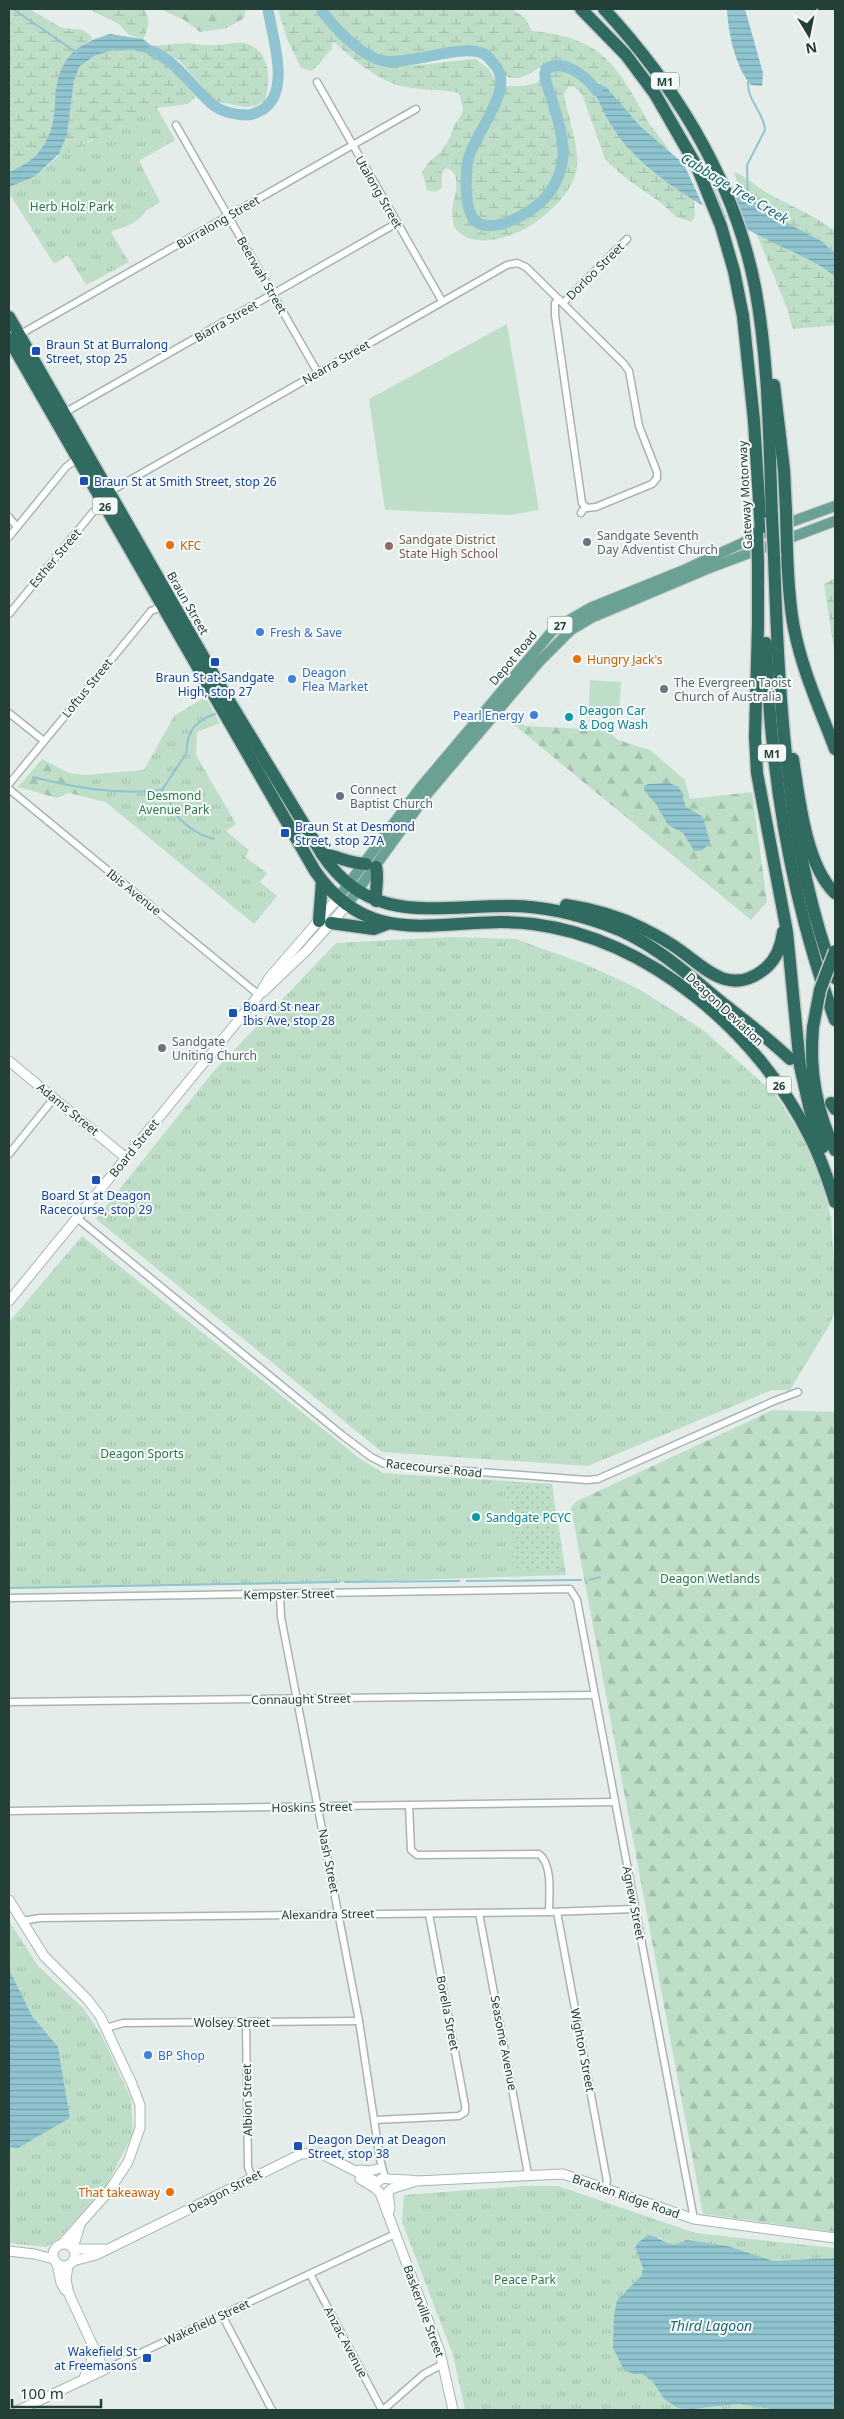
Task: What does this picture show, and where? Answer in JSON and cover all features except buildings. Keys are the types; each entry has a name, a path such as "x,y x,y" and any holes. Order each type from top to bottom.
{"highway":[{"name":"Gateway Motorway","path":"581,9 626,54 655,94 688,150 711,198 739,289 754,422 759,524 765,560 788,785 801,857 814,912 835,978"},
{"name":"Gateway Motorway","path":"604,9 664,79 698,134 732,207 746,251 760,319 765,365 772,517 765,560 769,709 778,799 795,890 809,941 835,1020"},
{"name":"Braun Street","path":"9,317 14,337 60,416 109,492 167,606 306,856 322,881"},
{"path":"765,365 773,378 784,470 791,611 797,643 809,683 835,749"},
{"name":"Braun Street","path":"60,416 78,458 104,505 322,854 353,888"},
{"path":"765,560 756,752 761,796 784,917 800,1066 810,1110 835,1177"},
{"path":"783,736 791,745 805,821 817,866 824,881 835,893"},
{"path":"322,854 334,855 351,863 371,866 378,876 376,901"},
{"path":"322,881 325,922 374,929 387,924"},
{"name":"26","path":"322,881 342,902"},
{"name":"Deagon Deviation","path":"353,888 376,901 407,909 512,906 543,908 585,917 610,926 642,942 667,958 763,1034 790,1059"},
{"name":"Deagon Deviation","path":"342,902 387,924 419,927 501,922 551,927 594,938 620,948 662,971 708,1008 771,1074 810,1135 835,1202"},
{"path":"543,908 564,904 587,908 631,923 668,942 707,972 730,980 748,978 769,964 779,948 784,917"},
{"path":"835,951 820,990 812,1027 811,1049 814,1087 826,1129 835,1150"}],"main road":[{"name":"Depot Road","path":"371,866 420,788 549,634 559,626 583,612 684,570 736,544 835,506"},
{"name":"Depot Road","path":"342,902 428,793 539,662 571,630 591,618 696,574 835,521"},
{"name":"Board Street","path":"9,1301 259,995 273,984 342,902"},
{"name":"Adams Street","path":"9,1061 126,1158"},
{"path":"9,1900 49,1962 87,1999 106,2028 138,2098 141,2114 140,2128 134,2148 120,2174 109,2191 59,2246 56,2261 61,2283 69,2294"},
{"name":"Deagon Street","path":"71,2263 96,2255 104,2249 252,2178 293,2156 310,2153 326,2156 383,2185"},
{"name":"Deagon Street","path":"347,2167 351,2173 383,2185"},
{"path":"358,2171 370,2172 377,2169"},
{"name":"Bracken Ridge Road","path":"383,2185 407,2178 416,2181 528,2174 563,2174 694,2219 835,2238"},
{"name":"Baskerville Street","path":"383,2185 388,2214 443,2364 453,2410"},
{"path":"80,2224 73,2248 75,2255 66,2280 69,2294 104,2370"},
{"path":"34,2254 59,2246"},
{"name":"Deagon Street","path":"59,2246 104,2249"},
{"path":"9,2251 34,2254 56,2261 71,2263"},
{"path":"83,2380 91,2363 92,2346"},
{"name":"Wakefield Street","path":"19,2410 104,2370"}],"street":[{"name":"Utalong Street","path":"316,82 442,301"},
{"name":"Burralong Street","path":"14,337 416,109"},
{"name":"Beerwah Street","path":"176,125 318,372"},
{"name":"Biarra Street","path":"60,416 397,223"},
{"name":"Dorloo Street","path":"561,301 627,239"},
{"name":"Nearra Street","path":"109,492 442,301 507,265 516,263 526,267 561,301 629,371 639,426 660,479 652,484 596,507 583,510 555,315 555,303 561,301"},
{"path":"9,537 66,467 78,458"},
{"name":"Esther Street","path":"9,614 93,512 104,505"},
{"path":"9,517 17,527"},
{"name":"Loftus Street","path":"9,784 148,614 167,606"},
{"path":"9,713 44,741"},
{"name":"Ibis Avenue","path":"9,789 259,995"},
{"path":"9,1154 54,1098"},
{"name":"Racecourse Road","path":"77,1218 342,1435 384,1464 403,1467 596,1479 609,1476 774,1400 798,1392"},
{"name":"Kempster Street","path":"9,1598 570,1589"},
{"name":"Agnew Street","path":"570,1589 577,1600 694,2219"},
{"name":"Nash Street","path":"280,1594 281,1617 359,2021 383,2185"},
{"name":"Connaught Street","path":"9,1702 594,1694"},
{"name":"Hoskins Street","path":"9,1811 614,1802"},
{"path":"409,1805 411,1850 418,1855 539,1854 545,1859 548,1868 549,1912"},
{"name":"Alexandra Street","path":"22,1922 40,1918 339,1913 429,1914 635,1909"},
{"name":"Wighton Street","path":"557,1912 607,2181 605,2188"},
{"name":"Seasome Avenue","path":"479,1913 528,2174"},
{"name":"Borella Street","path":"374,2120 459,2116 464,2112 465,2106 429,1914"},
{"name":"Wolsey Street","path":"106,2028 123,2023 359,2021"},
{"name":"Albion Street","path":"246,2022 248,2167 252,2178"},
{"name":"Nash Street","path":"380,2159 377,2169 383,2185"},
{"name":"Wakefield Street","path":"104,2370 395,2234"},
{"name":"Anzac Avenue","path":"310,2274 382,2410"},
{"path":"222,2315 272,2410"},
{"path":"382,2410 424,2374 443,2364"}],"green space":[{"path":"9,9 29,9 62,28 83,30 92,39 72,56 62,73 57,89 53,128 45,145 25,164 9,172"},
{"path":"88,9 144,9 148,21 145,36 143,39 129,35 119,24"},
{"path":"160,9 246,9 244,18 227,28 200,32 184,20"},
{"path":"278,9 314,9 335,33 359,54 387,65 412,66 475,59 489,69 496,82 505,86 523,86 536,83 550,71 556,69 573,73 592,87 598,102 630,150 655,173 694,200 695,217 691,222 675,216 661,203 623,176 605,159 582,94 573,86 568,87 564,94 577,155 576,173 570,187 547,214 515,234 498,239 481,240 466,237 454,227 453,223 455,174 445,168 442,172 442,188 435,192 427,190 422,172 428,163 440,153 462,114 463,108 459,93 405,87 385,80 375,75 333,41 332,49 314,69 311,71 301,68 287,39"},
{"path":"323,9 512,9 525,18 532,31 576,40 592,48 605,58 627,85 649,123 669,151 650,136 598,82 589,75 566,64 550,63 519,78 511,78 505,74 495,60 479,49 462,48 408,57 387,57 364,49 356,43"},
{"path":"187,43 220,45 244,43 253,46 260,52 267,66 268,84 265,101 255,106 244,107 215,101 178,59 165,56 180,79 196,97 187,104 157,108 108,136 88,141 87,145 137,155 147,184 148,202 146,210 140,218 125,227 108,230 57,159 67,135 74,80 80,66 94,56 113,50 131,49 163,56 151,46"},
{"name":"Herb Holz Park","path":"157,108 175,140 139,161 160,202 111,232 129,262 86,285 68,255 54,264 9,193 9,187 34,177 55,159"},
{"path":"734,172 835,231 835,254 823,242 787,223 740,191"},
{"path":"757,235 810,259 835,277 835,325 793,329 787,308"},
{"path":"507,324 539,510 509,515 385,510 369,399"},
{"path":"835,578 835,656 824,584"},
{"path":"590,680 621,682 619,712 589,709"},
{"name":"Desmond Avenue Park","path":"205,697 220,723 197,732 196,755 236,824 226,831 249,850 245,857 267,873 260,882 277,896 254,924 74,776 144,770 174,716"},
{"path":"511,714 525,726 607,730 618,740 650,750 685,780 690,799 752,792 767,902 751,920 507,719"},
{"path":"42,759 69,773 145,783 113,804 69,793 57,798 18,787"},
{"path":"451,937 516,939 585,964 637,988 702,1029 775,1094 803,1138 820,1176 831,1217 835,1279 835,1310 830,1324 790,1390 772,1390 588,1466 382,1452 96,1219 213,1072 336,943"},
{"name":"Deagon Sports","path":"82,1236 359,1458 383,1473 552,1484 566,1575 283,1584 9,1588 9,1322"},
{"name":"Deagon Wetlands","path":"773,1410 835,1412 835,2232 703,2214 571,1508 577,1501"},
{"path":"506,1483 549,1485 561,1570 513,1571 513,1543"},
{"path":"9,1921 38,1966 84,2009 102,2036 131,2099 133,2134 105,2188 58,2239 46,2247 9,2243 9,2147 18,2148 70,2118 58,2047 32,2016 9,1969"},
{"name":"Peace Park","path":"523,2186 558,2186 695,2233 835,2248 835,2258 773,2261 728,2246 669,2245 659,2237 635,2248 643,2268 641,2276 617,2300 634,2374 642,2374 653,2382 664,2399 693,2409 738,2404 777,2410 465,2410 453,2355 402,2222 404,2195"}],"water":[{"path":"727,9 745,9 763,73 762,86 751,85 745,78 731,38"},
{"path":"110,34 143,39 164,56 131,50 113,50 94,56 80,66 74,80 67,135 59,154 34,177 9,187 9,172 32,159 46,141 54,118 57,84 65,62 79,47"},
{"path":"588,79 606,87 640,126 678,159 718,178 787,223 823,242 835,254 835,277 812,261 713,212 661,178 631,151 618,135 606,117"},
{"path":"669,783 679,787 686,807 703,817 710,842 703,850 694,851 683,833 668,825 656,804 644,790 644,786 648,784"},
{"path":"9,1969 32,2016 58,2047 70,2118 18,2148 9,2147"},
{"name":"Third Lagoon","path":"648,2235 671,2244 686,2240 728,2246 773,2261 835,2258 835,2410 777,2410 738,2404 693,2409 678,2408 664,2399 653,2382 642,2374 634,2374 624,2370 613,2348 614,2316 617,2300 641,2276 643,2268 635,2248"}],"pier":[{"path":"681,158 705,169 726,221 704,208"},
{"path":"707,170 730,183 748,233 728,222"}],"waterway":[{"path":"13,9 77,53"},
{"name":"Cabbage Tree Creek","path":"152,51 169,61 216,107 234,114 253,114 262,110 271,102 276,91 278,78 276,49 268,9"},
{"name":"Cabbage Tree Creek","path":"321,9 349,40 376,59 395,61 472,51 482,53 493,63 500,73 501,86 491,113 470,154 466,183 470,212 475,221 484,225 494,226 505,223 528,212 543,200 559,175 563,149 558,122 546,81 546,69 553,66 567,67 581,75 597,91"},
{"path":"748,82 750,95 762,118 765,130 747,165 748,199"},
{"path":"162,790 186,754 188,739 193,728 203,719 215,714"},
{"path":"33,777 113,791 162,790 180,819 202,835 214,839"},
{"path":"589,1580 600,1577"},
{"path":"467,1581 581,1580"},
{"path":"345,1582 459,1581"},
{"path":"9,1588 339,1582"}],"place":[{"name":"Braun St at Burralong Street, stop 25","path":"36,351"},
{"name":"Braun St at Smith Street, stop 26","path":"84,481"},
{"name":"Sandgate Seventh Day Adventist Church","path":"587,542"},
{"name":"KFC","path":"170,545"},
{"name":"Sandgate District State High School","path":"389,546"},
{"name":"Fresh & Save","path":"260,632"},
{"name":"Hungry Jack's","path":"577,659"},
{"name":"Braun St at Sandgate High, stop 27","path":"215,662"},
{"name":"Deagon Flea Market","path":"292,679"},
{"name":"The Evergreen Taoist Church of Australia","path":"664,689"},
{"name":"Pearl Energy","path":"534,715"},
{"name":"Deagon Car & Dog Wash","path":"569,717"},
{"name":"Connect Baptist Church","path":"340,796"},
{"name":"Braun St at Desmond Street, stop 27A","path":"285,833"},
{"name":"Board St near Ibis Ave, stop 28","path":"233,1013"},
{"name":"Sandgate Uniting Church","path":"162,1048"},
{"name":"Board St at Deagon Racecourse, stop 29","path":"96,1180"},
{"name":"Sandgate PCYC","path":"476,1517"},
{"name":"BP Shop","path":"148,2055"},
{"name":"Deagon Devn at Deagon Street, stop 38","path":"298,2146"},
{"name":"That takeaway","path":"170,2192"},
{"name":"Wakefield St at Freemasons","path":"147,2358"}]}
